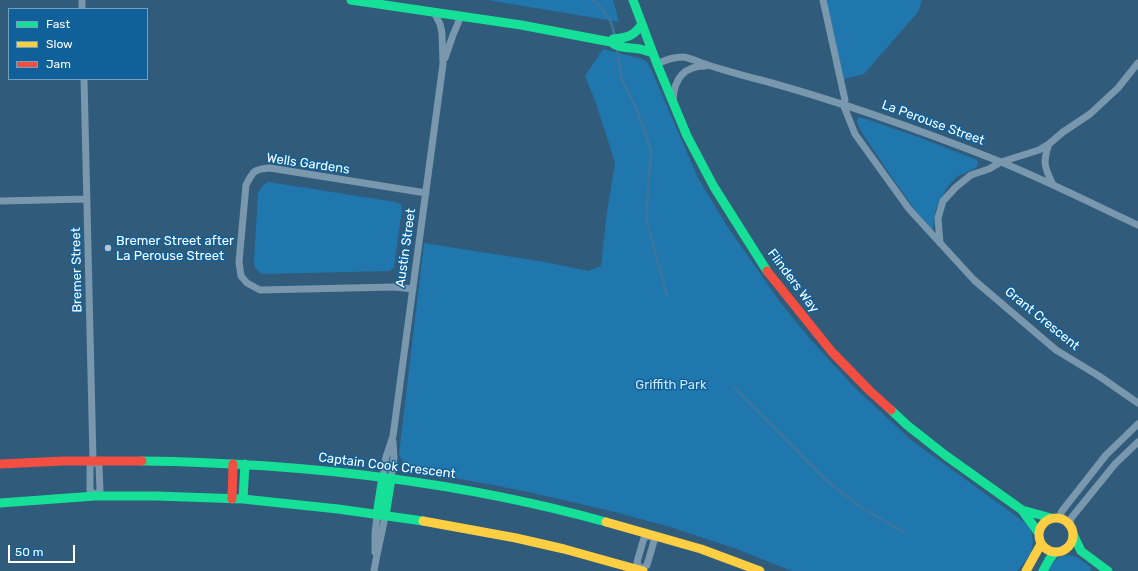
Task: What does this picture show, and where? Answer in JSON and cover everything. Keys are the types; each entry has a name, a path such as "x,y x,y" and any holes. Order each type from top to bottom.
{"main road":[{"path":"351,0 521,25 607,41 614,45 621,43 631,36 639,30 642,24"},
{"name":"Flinders Way","path":"633,0 657,64 687,136 710,180 764,266 832,352 870,391 945,455 1022,510 1038,532"},
{"path":"621,43 653,53"},
{"name":"Captain Cook Crescent","path":"0,464 94,460 245,464 341,472 440,485 558,509 712,553 760,571"},
{"path":"232,499 233,464"},
{"path":"243,499 245,464"},
{"path":"381,515 387,478"},
{"path":"0,503 95,496 156,496 243,499 338,509 425,521 516,538 564,548 641,571"},
{"name":"Flinders Way","path":"1022,510 1055,518"},
{"path":"1081,552 1050,551 1041,544 1038,532 1043,524 1055,518 1064,520 1072,528 1081,552 1108,571"},
{"path":"1043,571 1049,560 1059,551 1071,544 1073,534"},
{"path":"1026,571 1041,544"}],"street":[{"name":"Grant Crescent","path":"823,0 845,100 843,104 855,134 909,209 974,280 1056,350 1099,376 1138,403"},
{"name":"Austin Street","path":"387,478 386,457 393,436 443,64 442,33 440,24 434,12"},
{"name":"Austin Street","path":"443,64 461,16"},
{"name":"La Perouse Street","path":"657,64 668,59 685,57 711,66 843,104 1001,162 1138,225"},
{"path":"940,243 938,218 943,201 956,187 971,175 989,169 1001,162 1029,154 1049,144 1063,132 1090,114 1118,88 1138,64"},
{"name":"La Perouse Street","path":"673,104 674,89 682,75 688,69 697,66 711,66"},
{"name":"Bremer Street","path":"84,80 94,460 99,466 100,490 95,496"},
{"path":"1049,144 1044,165 1053,185"},
{"name":"Wells Gardens","path":"413,289 394,287 260,290 247,283 241,276 240,262 246,185 252,174 259,169 270,168 426,193"},
{"path":"0,201 87,199"},
{"path":"1055,518 1062,512 1106,455 1138,424"},
{"path":"1069,524 1072,517 1115,464 1138,442"},
{"path":"374,571 376,558 375,534 381,515"},
{"path":"651,535 654,541 647,565 641,571 637,562 644,538 651,535"}],"green space":[{"path":"487,0 613,0 619,22"},
{"path":"826,0 922,0 918,12 864,74 844,79"},
{"name":"Griffith Park","path":"603,49 642,59 647,62 698,178 727,226 780,302 810,339 855,388 911,440 1027,524 1032,533 1033,543 1031,554 1017,571 792,571 734,548 670,527 611,511 524,491 419,471 404,463 399,454 424,243 545,262 588,271 601,266 607,212 615,163 596,103 585,76"},
{"path":"860,117 921,138 977,160 978,164 976,168 958,176 946,189 936,209 932,229 915,210 862,133 857,122 857,119"},
{"path":"269,182 401,204 402,209 394,268 389,271 262,274 256,269 254,261 258,193 263,185"},
{"path":"1067,555 1077,557 1092,568 1090,571 1048,571 1056,560"}],"waterway":[{"path":"593,0 607,16 612,25 615,36"},
{"path":"617,49 621,78 636,107 651,150 646,217 667,295"},
{"path":"734,387 823,477 861,507 905,533"}],"traffic: fast":[{"path":"351,0 521,25 611,42 621,47 640,49 653,53"},
{"path":"633,0 657,64 687,136 714,187 767,271"},
{"path":"611,42 613,39 622,38 633,34 642,24"},
{"path":"891,410 907,425 945,455 1022,510 1038,532"},
{"path":"142,461 259,465 376,476 492,495 549,507 606,522"},
{"path":"243,499 245,464"},
{"path":"377,515 383,477"},
{"path":"385,516 391,478"},
{"path":"0,503 95,496 156,496 243,499 338,509 423,521"},
{"path":"1022,510 1051,518"},
{"path":"1073,534 1081,551 1108,571"},
{"path":"1043,571 1055,552"}],"traffic: slow":[{"path":"1053,518 1059,518 1063,519 1070,525 1073,535 1072,542 1066,549 1059,552 1053,552 1049,551 1042,545 1039,538 1039,532 1040,528 1046,521 1053,518"},
{"path":"423,521 516,538 564,549 643,571"},
{"path":"606,522 701,549 760,571"},
{"path":"1026,571 1041,544"}],"traffic: jam":[{"path":"767,271 832,352 891,410"},
{"path":"0,464 64,461 142,461"},
{"path":"232,499 233,464"}],"place":[{"name":"Bremer Street after La Perouse Street","path":"108,248"}]}
